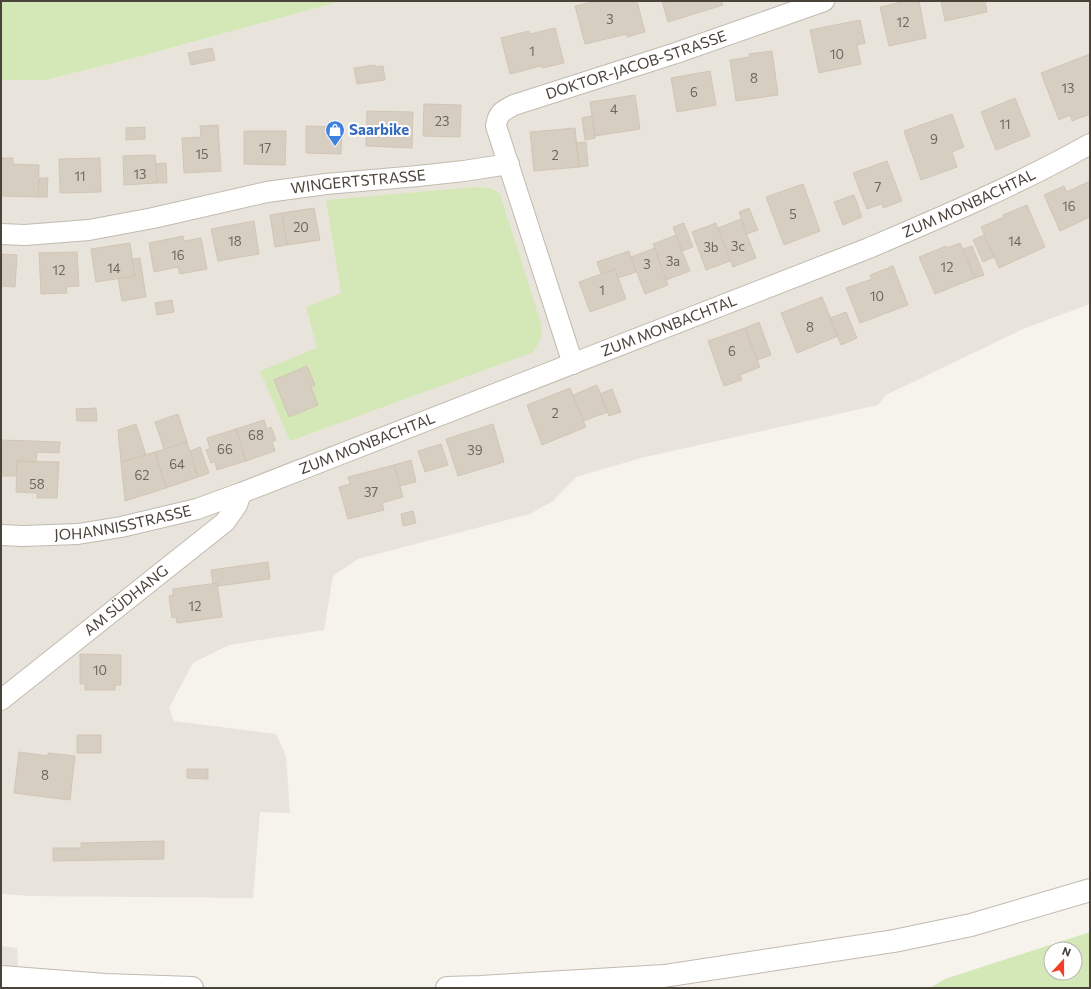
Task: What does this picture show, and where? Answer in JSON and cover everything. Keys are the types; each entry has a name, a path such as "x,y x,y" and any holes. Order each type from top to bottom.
{"street":[{"name":"DOKTOR-JACOB-STRASSE","path":"509,164 496,126 497,117 502,111 514,105 676,53 824,1"},
{"name":"ZUM MONBACHTAL","path":"241,493 869,248 999,191 1090,144"},
{"name":"WINGERTSTRASSE","path":"1,234 25,235 89,230 153,218 267,192 326,184 449,173 509,164"},
{"path":"509,164 573,364"},
{"name":"JOHANNISSTRASSE","path":"1,535 22,536 78,534 121,527 197,509 241,493"},
{"name":"AM SÜDHANG","path":"1,700 224,522 237,505 241,493"},
{"path":"447,988 488,987 664,976 894,941 971,925 1090,890"},
{"path":"10,978 105,985 192,988"}],"shaded area":[{"path":"342,1 1090,1 1090,304 1023,329 886,395 878,405 641,458 576,477 553,501 530,514 358,559 333,576 324,630 229,645 193,663 169,708 174,721 276,734 286,756 290,813 260,812 253,898 31,896 1,894 1,80 46,80 138,57"},
{"path":"1,946 17,948 19,979 1,988"}],"green space":[{"path":"1,1 342,1 138,57 46,80 1,80"},
{"path":"475,187 491,188 500,194 541,323 541,337 534,352 290,441 260,371 317,348 306,307 341,293 326,200"},
{"path":"1090,932 1090,988 930,988 945,979 1043,947 1043,981 1083,981 1083,941 1062,941"}],"building":[{"path":"597,1 637,1 645,32 627,37 627,34 585,44 575,6"},
{"path":"662,1 721,1 723,5 668,22"},
{"path":"906,1 919,1 926,38 889,46 880,7"},
{"path":"941,1 985,1 987,12 945,21"},
{"path":"860,20 865,43 857,45 861,64 819,73 810,30"},
{"path":"555,28 564,63 542,68 541,66 510,74 501,38 529,31 530,34"},
{"path":"212,48 215,60 191,65 188,53"},
{"path":"772,51 778,95 736,101 730,60 750,57 749,54"},
{"path":"1090,54 1090,114 1072,121 1070,115 1059,120 1041,73"},
{"path":"375,65 375,67 383,66 385,80 357,84 354,68"},
{"path":"710,71 716,105 677,112 671,78"},
{"path":"635,95 640,129 595,136 590,102"},
{"path":"1015,98 1030,136 996,150 981,112"},
{"path":"424,104 461,105 460,137 423,136"},
{"path":"367,111 413,112 412,148 366,146"},
{"path":"952,114 964,147 952,152 957,167 921,180 904,131"},
{"path":"592,116 595,138 585,140 582,118"},
{"path":"218,125 221,171 184,173 182,138 201,137 200,126"},
{"path":"306,126 342,127 341,154 306,153"},
{"path":"145,127 145,139 126,140 126,128"},
{"path":"575,128 579,167 534,171 530,132"},
{"path":"244,131 286,131 285,165 244,164"},
{"path":"586,142 588,166 579,167 576,143"},
{"path":"155,155 157,183 124,185 123,156"},
{"path":"1,158 13,158 13,164 39,165 38,197 1,196"},
{"path":"100,158 101,192 60,193 59,159"},
{"path":"887,161 902,201 883,208 882,204 867,209 853,173"},
{"path":"166,163 167,183 157,183 156,164"},
{"path":"39,178 48,178 47,197 38,197"},
{"path":"1090,181 1090,217 1060,231 1044,195 1064,186 1067,192"},
{"path":"803,184 820,231 784,245 766,197"},
{"path":"854,195 862,217 843,225 834,202"},
{"path":"1027,205 1045,247 999,268 981,227 1004,217 1003,215"},
{"path":"314,208 320,240 287,245 282,213"},
{"path":"749,208 758,230 747,234 739,212"},
{"path":"282,213 287,245 275,247 270,215"},
{"path":"741,219 756,258 733,267 718,228"},
{"path":"254,221 259,254 218,261 211,229"},
{"path":"684,223 693,247 682,251 673,227"},
{"path":"716,223 730,261 706,270 692,232"},
{"path":"676,235 690,271 666,280 653,244"},
{"path":"984,235 994,257 983,262 973,240"},
{"path":"183,236 184,241 201,238 207,269 180,274 178,267 154,272 149,243"},
{"path":"130,243 135,276 96,282 91,249"},
{"path":"960,243 975,278 935,294 919,257 946,246 947,248"},
{"path":"972,246 984,275 975,278 963,249"},
{"path":"655,248 668,285 645,294 631,257"},
{"path":"629,251 636,272 618,278 615,269 601,274 597,262"},
{"path":"77,252 79,286 66,287 67,293 41,294 39,253"},
{"path":"1,254 17,255 15,287 1,286"},
{"path":"140,258 146,297 122,301 118,278 135,276 132,259"},
{"path":"893,266 908,305 860,323 846,288 872,279 870,275"},
{"path":"615,269 626,299 590,312 579,282"},
{"path":"822,297 838,336 797,353 781,313"},
{"path":"172,300 174,312 157,315 155,303"},
{"path":"846,312 857,338 841,345 830,318"},
{"path":"759,322 771,355 757,360 745,328"},
{"path":"745,328 760,367 740,375 742,380 724,386 708,341"},
{"path":"307,366 315,385 311,387 318,405 289,417 274,380"},
{"path":"597,385 608,412 583,421 573,395"},
{"path":"570,388 586,427 542,445 527,405"},
{"path":"612,389 621,412 609,416 600,394"},
{"path":"96,408 97,421 77,421 76,409"},
{"path":"178,414 187,442 164,449 155,422"},
{"path":"264,420 267,429 271,427 276,440 272,442 275,451 246,461 236,429"},
{"path":"136,424 146,455 121,462 118,430"},
{"path":"493,424 504,462 458,476 446,439"},
{"path":"236,429 246,461 217,470 215,462 211,463 206,450 210,449 207,438"},
{"path":"1,440 60,442 59,453 37,452 36,462 17,461 16,476 1,476"},
{"path":"187,442 198,477 166,488 155,452"},
{"path":"441,444 448,465 425,472 418,451"},
{"path":"200,447 209,473 198,477 190,451"},
{"path":"155,452 166,488 125,501 121,462"},
{"path":"411,460 416,482 400,486 394,465"},
{"path":"17,461 59,462 57,498 37,498 37,493 16,492"},
{"path":"394,465 403,497 382,503 384,510 348,519 339,487 350,484 348,477"},
{"path":"413,511 416,523 403,526 401,514"},
{"path":"268,562 270,579 218,586 217,583 213,584 211,570"},
{"path":"217,583 222,617 177,623 176,617 172,618 169,596 173,595 173,589"},
{"path":"80,654 121,655 121,685 115,685 115,690 85,690 85,684 80,684"},
{"path":"77,735 101,735 101,753 77,753"},
{"path":"19,752 48,756 48,753 75,756 70,800 14,793"},
{"path":"187,769 208,769 208,779 187,778"},
{"path":"164,841 164,859 53,861 53,848 81,848 81,843"}],"place":[{"name":"Saarbike","path":"335,147"}]}
